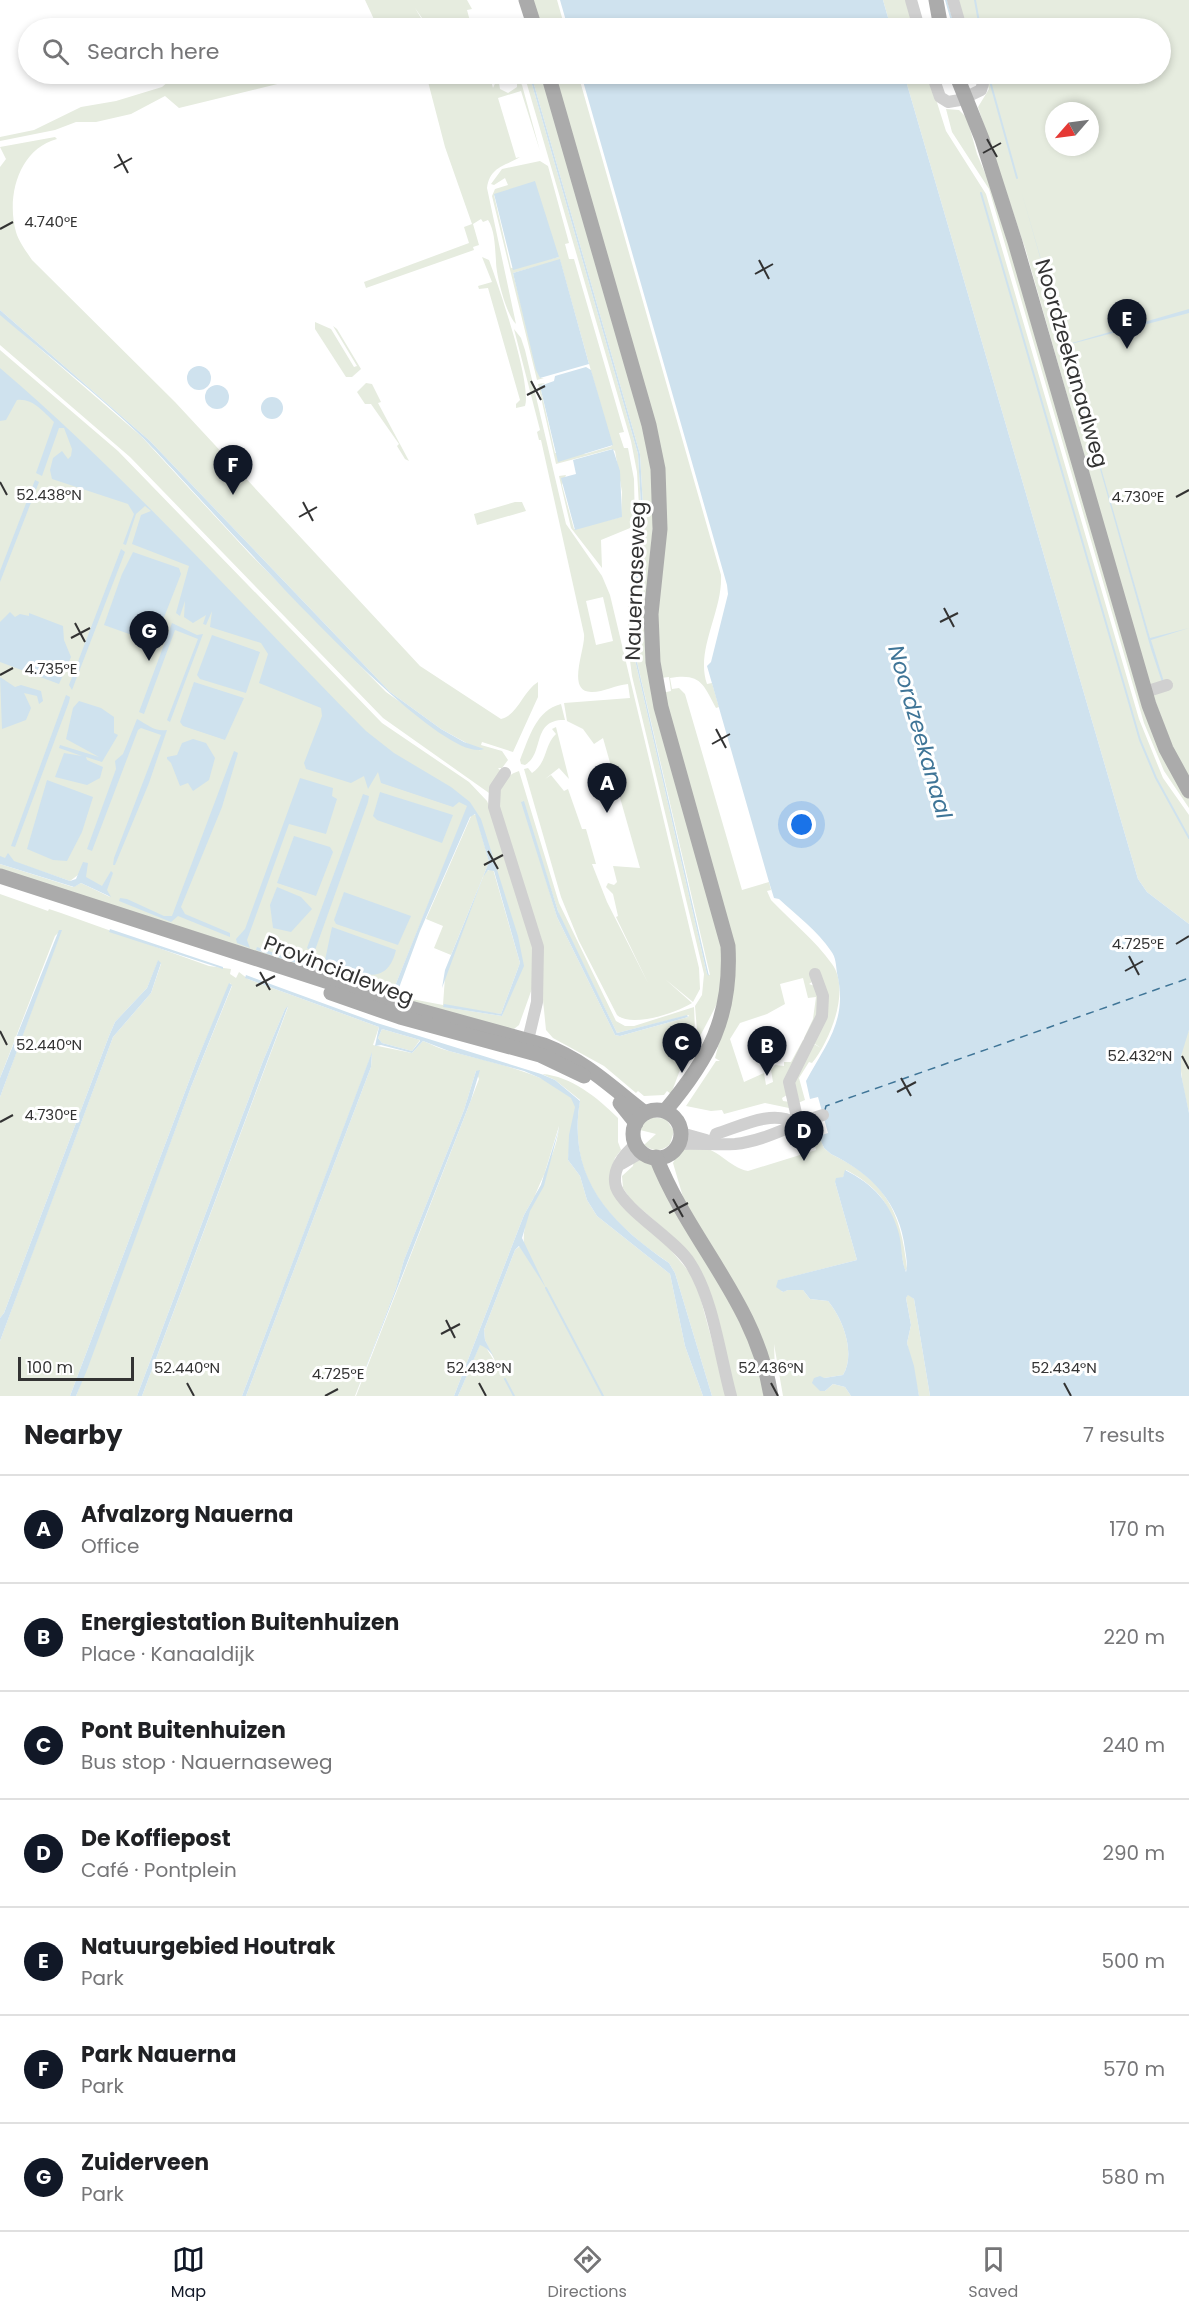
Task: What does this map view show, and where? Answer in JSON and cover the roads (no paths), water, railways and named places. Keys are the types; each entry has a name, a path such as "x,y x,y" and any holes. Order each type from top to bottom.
{"main road":[{"path":"526,0 532,18"},
{"path":"936,0 939,18"},
{"name":"Nauernaseweg","path":"551,84 649,425 659,488 660,529 651,614 654,672 661,707 728,946 729,985 723,1015 708,1053 669,1114"},
{"name":"Noordzeekanaalweg","path":"960,84 1015,242 1145,692 1166,749 1189,791"},
{"name":"Provincialeweg","path":"0,876 248,957 339,996 394,1015 524,1042 564,1053 587,1067 641,1118"},
{"path":"650,1152 680,1138 669,1114 641,1118 634,1131 672,1188 687,1221 736,1295 767,1367 771,1396"}],"street":[{"path":"911,0 916,18"},
{"path":"953,0 958,18"},
{"path":"937,84 944,100 953,102 966,98 982,88 981,84"},
{"path":"1145,692 1167,685"},
{"path":"505,773 495,789 494,807 536,939 539,960 537,991 524,1042"},
{"path":"796,1123 789,1082 822,1016 823,996 815,974"},
{"path":"680,1138 735,1144 784,1130 796,1123 823,1115"},
{"path":"650,1152 622,1156 615,1179 620,1193 680,1250 701,1285 731,1396"}],"water":[{"path":"560,0 883,0 888,18 565,18"},
{"path":"532,84 534,84 640,454 644,524 635,605 635,653 709,976 633,651 633,605 642,523 638,454"},
{"name":"Noordzeekanaal","path":"584,84 907,84 1138,879 1147,892 1189,924 1189,1030 1181,1056 1181,1074 1189,1113 1189,1396 930,1396 914,1299 908,1295 906,1298 911,1325 907,1343 919,1396 851,1396 845,1387 833,1384 825,1391 820,1391 812,1383 814,1378 820,1376 824,1378 843,1375 847,1366 848,1347 843,1327 828,1301 810,1299 803,1290 783,1292 776,1287 778,1280 857,1260 835,1182 836,1178 843,1177 845,1170 872,1188 886,1204 896,1223 906,1272 907,1263 897,1217 881,1191 859,1170 824,1148 819,1136 828,1133 818,1097 810,1099 806,1081 828,1042 838,1018 840,990 836,962 826,944 813,930 779,899 774,898 707,666 711,662 728,594"},
{"path":"535,181 559,257 513,270 494,194"},
{"path":"1021,190 1150,638 1189,628 1151,640 1164,682 1162,682 1151,649"},
{"path":"560,259 589,364 540,378 536,370 513,273"},
{"path":"1189,309 1189,313 1071,344 1072,343"},
{"path":"0,310 150,441 390,692 441,729 464,742 484,749 456,743 415,715 365,670 310,616 141,436 89,389 0,315"},
{"path":"199,366 207,370 211,378 207,386 199,390 191,386 187,378 191,370"},
{"path":"586,367 591,370 613,445 558,462 540,386 554,381 555,376"},
{"path":"0,368 141,500 366,731 394,753 451,787 470,802 481,819 518,936 524,966 502,1016 443,1007 444,1004 501,1014 520,963 494,871 488,870 483,877 442,988 445,970 489,862 475,814 470,817 420,931 396,996 256,950 257,947 298,961 310,957 310,965 393,991 467,806 459,802 453,807 381,783 378,772 368,789 364,776 351,783 306,769 304,763 322,716 321,708 259,683 268,654 261,643 210,627 212,611 206,625 203,624 206,615 193,623 184,617 185,601 180,616 176,613 189,566 132,544 141,515 151,511 145,506 136,514 126,545 123,544 134,514 128,504 52,479 50,470 53,458 62,451 68,459 71,456 72,449 64,428 59,428 42,476 36,473 54,422 37,406 22,400 17,400 6,420 0,421"},
{"path":"217,385 226,388 229,397 226,406 217,409 208,406 205,397 208,388"},
{"path":"272,397 280,400 283,408 280,416 272,419 264,416 261,408 264,400"},
{"path":"613,449 620,471 622,517 575,530 561,478 576,474 573,460"},
{"path":"35,480 39,482 0,582 0,571"},
{"path":"121,549 125,552 72,690 69,685"},
{"path":"133,552 179,568 181,574 154,643 104,625 122,574"},
{"path":"10,612 15,617 20,614 29,616 29,613 63,626 64,640 71,657 59,684 0,662 0,622"},
{"path":"172,623 197,635 203,634 170,722 167,720 198,639 175,630 144,714 139,712"},
{"path":"212,635 260,652 246,693 200,679 197,675"},
{"path":"0,677 15,687 21,685 41,691 43,701 39,704 37,696 24,693 31,708 26,720 2,729"},
{"path":"194,682 244,698 225,740 183,726 180,722"},
{"path":"66,695 70,697 69,702 15,847 11,846"},
{"path":"79,701 101,708 114,717 114,733 118,735 102,762 86,757 87,760 103,767 100,778 87,785 55,777 64,753 82,756 59,748 60,745 99,757 66,739 73,708"},
{"path":"137,719 154,729 167,730 149,783 115,865 113,865 161,735 141,728 138,730 92,851 87,849 116,769 115,761 123,754"},
{"path":"193,739 206,743 215,758 209,780 193,791 188,783 180,786 167,757 177,755 182,743"},
{"path":"234,751 238,753 222,807 181,907 185,914 230,933 230,937 178,916 171,922 119,901 120,898 127,899 164,916 172,916"},
{"path":"300,778 333,788 332,796 337,799 326,834 289,824 247,940 250,948 237,943 236,939 245,929"},
{"path":"47,780 93,797 82,832 67,861 53,860 27,849"},
{"path":"380,792 453,815 442,843 377,820 373,816"},
{"path":"363,794 369,796 368,802 314,953 307,948"},
{"path":"524,801 558,911 617,1033 687,1015 688,1017 620,1036 615,1035 557,917 521,802"},
{"path":"294,836 330,847 333,852 316,896 277,883"},
{"path":"8,853 14,861 70,881 76,879 83,862 88,863 86,877 102,886 111,871 113,873 107,890 111,897 81,883 74,887 0,864 0,856 5,858"},
{"path":"277,887 301,897 312,909 291,932 273,928 270,905"},
{"path":"344,892 411,916 398,945 336,924 334,920"},
{"path":"332,927 396,950 391,963 385,971 367,975 325,960"},
{"path":"110,929 223,967 223,969 109,932"},
{"path":"59,930 62,930 0,1097 0,1078"},
{"path":"158,960 161,963 151,993 113,1037 0,1341 0,1318 4,1313 109,1036 115,1022 147,988"},
{"path":"246,975 377,1023 541,1074 555,1080 580,1101 578,1128 580,1153 587,1175 597,1195 611,1214 628,1231 669,1263 675,1273 712,1396 703,1396 685,1346 670,1274 597,1216 587,1200 580,1176 568,1160 569,1135 575,1107 571,1098 540,1078 524,1071 449,1051 423,1041 412,1053 381,1045 375,1046 379,1027 245,978","holes":["382,1029 420,1040 412,1051 382,1043 378,1038"]},
{"path":"229,983 232,985 191,1087 87,1370 76,1396 70,1396 197,1060"},
{"path":"288,1006 142,1396 137,1396 263,1061"},
{"path":"372,1052 371,1067 246,1396 242,1396"},
{"path":"480,1070 471,1100 355,1396 396,1288 404,1260 464,1110 476,1071"},
{"path":"560,1125 544,1186 530,1211 522,1238 546,1288 519,1246 515,1250 484,1330 485,1340 494,1358 489,1350 480,1345 458,1396 454,1396 524,1215 541,1185"}],"waterway":[{"path":"946,0 951,18"},
{"path":"975,0 978,18"},
{"path":"991,84 1017,178"},
{"path":"981,193 1140,740 1156,778 1189,838"},
{"path":"546,1288 603,1396"},
{"path":"505,1379 514,1396"}],"place":[{"name":"Natuurgebied Houtrak","path":"1127,349"},
{"name":"Park Nauerna","path":"233,495"},
{"name":"Zuiderveen","path":"149,661"},
{"name":"Afvalzorg Nauerna","path":"607,813"},
{"name":"Pont Buitenhuizen","path":"682,1073"},
{"name":"Energiestation Buitenhuizen","path":"767,1076"},
{"name":"De Koffiepost","path":"804,1161"}]}
